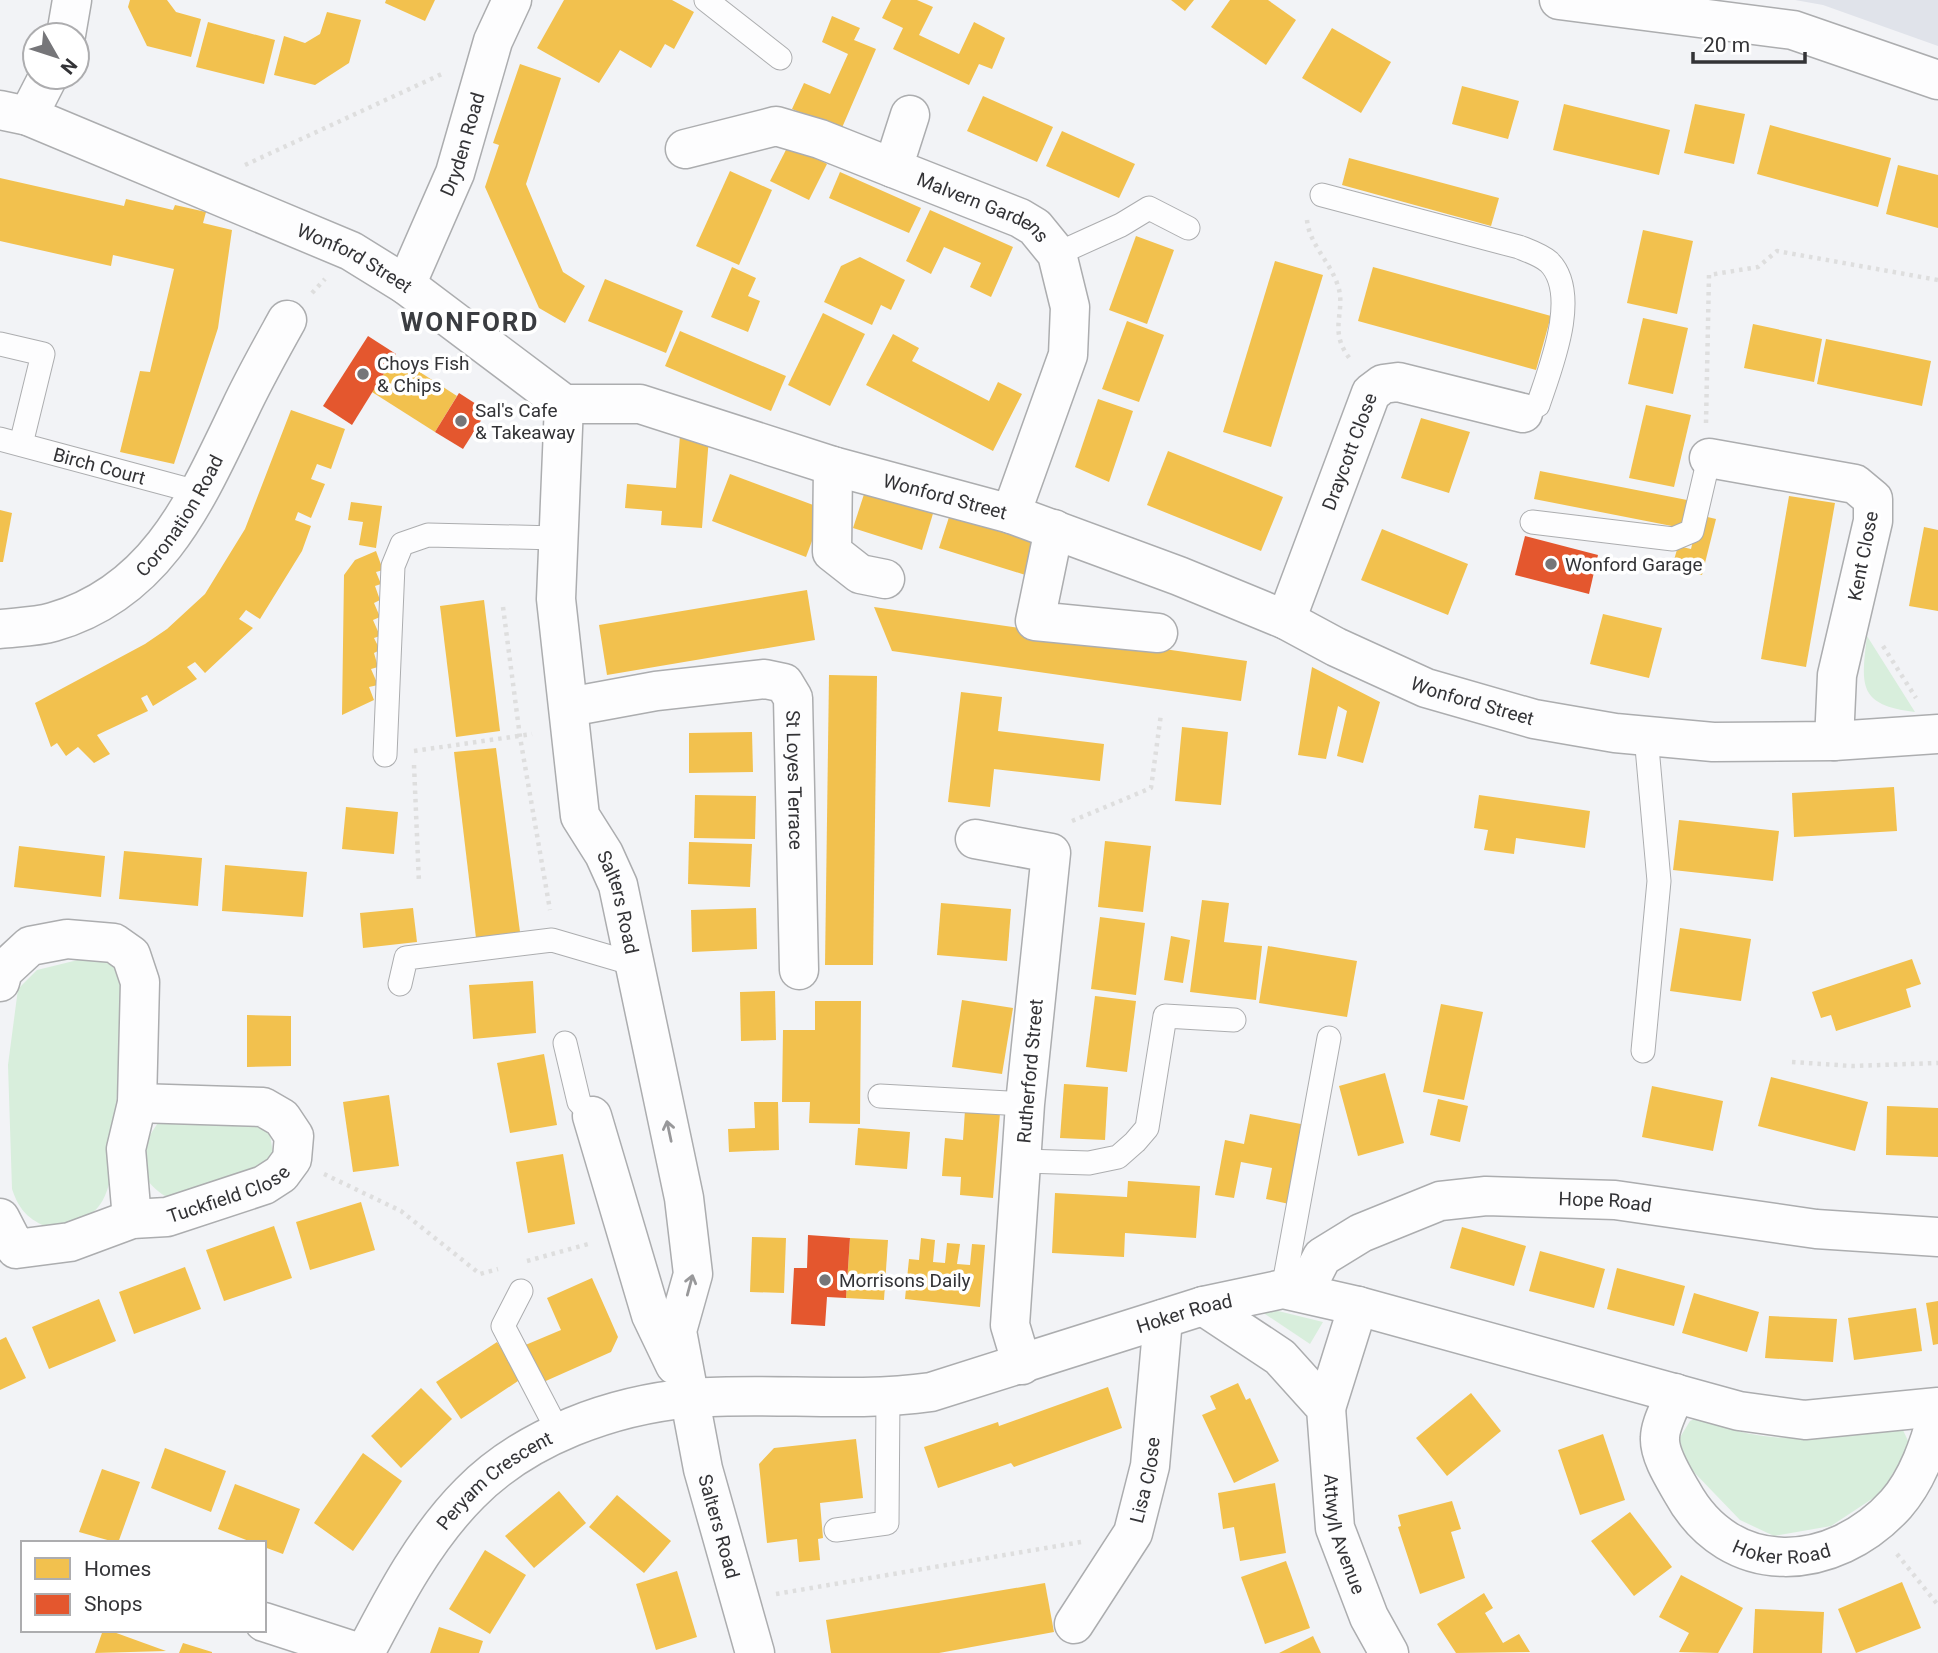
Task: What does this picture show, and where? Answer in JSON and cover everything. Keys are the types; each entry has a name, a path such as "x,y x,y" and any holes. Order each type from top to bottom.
{"street":[{"path":"68,21 72,0"},
{"name":"Dryden Road","path":"406,285 455,173 493,41 512,0"},
{"path":"1559,0 1793,30 1938,80"},
{"path":"14,113 35,91"},
{"name":"Wonford Street","path":"14,113 351,251 406,285 564,404 640,404 833,466 1011,514 1286,620 1426,688 1534,719 1646,736 1713,742 1834,740 1938,734"},
{"name":"Malvern Gardens","path":"910,115 893,168 1020,218 1035,227 1057,254 1070,307 1068,355 1011,514"},
{"path":"685,149 776,126 820,139 893,168"},
{"name":"Coronation Road","path":"0,629 52,622 96,603 131,579 166,546 201,493 241,406 287,320"},
{"name":"Draycott Close","path":"1286,620 1371,393 1383,384 1398,382 1523,413"},
{"name":"Salters Road","path":"564,404 556,599 580,816 604,854 618,885 684,1198 693,1274 677,1331 703,1469 755,1653"},
{"name":"Kent Close","path":"1709,458 1855,484 1873,499 1873,521 1837,675 1834,740"},
{"path":"833,466 832,552 860,574 885,579"},
{"path":"1054,529 1035,621 1158,633"},
{"name":"St Loyes Terrace","path":"569,707 656,691 765,679 784,682 793,698 799,970"},
{"path":"975,839 1051,853"},
{"name":"Rutherford Street","path":"1023,1365 1010,1325 1025,1104 1051,853"},
{"path":"0,982 3,971 30,946 67,939 114,943 131,955 140,982 137,1102 126,1149 132,1219"},
{"name":"Tuckfield Close","path":"5,1245 70,1242 132,1219 167,1217 264,1185 281,1174 292,1159 294,1136 282,1118 263,1107 137,1102"},
{"name":"Salters Road","path":"592,1116 651,1315 691,1398"},
{"name":"Hope Road","path":"1293,1290 1322,1257 1361,1233 1440,1201 1486,1196 1615,1200 1816,1229 1938,1237"},
{"name":"Hoker Road","path":"691,1398 888,1398 931,1392 1203,1306 1293,1290 1739,1411 1805,1420 1938,1407"},
{"path":"1203,1306 1280,1357 1326,1408"},
{"name":"Attwyll Avenue","path":"1358,1306 1326,1408 1335,1528 1369,1617 1388,1653"},
{"name":"Lisa Close","path":"1074,1624 1133,1533 1150,1466 1163,1319"},
{"name":"Hoker Road","path":"1675,1393 1660,1439 1671,1471 1688,1503 1711,1529 1738,1548 1774,1558 1810,1556 1842,1545 1872,1526 1896,1504 1916,1476 1938,1413"},
{"name":"Peryam Crescent","path":"266,1623 363,1653 425,1548 469,1493 507,1464 559,1433 596,1417 691,1398"}],"lane":[{"path":"706,0 780,58"},
{"path":"1322,195 1519,247 1548,262 1558,276 1562,322 1538,405 1523,413"},
{"path":"1057,254 1121,225 1149,208 1188,228"},
{"path":"0,344 43,354 11,442"},
{"name":"Birch Court","path":"11,442 201,493"},
{"path":"1532,522 1673,539 1686,536 1692,531 1709,458"},
{"path":"386,755 393,566 402,544 429,535 557,538"},
{"path":"1643,1051 1659,881 1646,736"},
{"path":"400,984 406,958 552,940 634,964"},
{"path":"1023,1161 1089,1163 1118,1157 1147,1128 1165,1016 1234,1020"},
{"path":"1293,1290 1329,1038"},
{"path":"565,1043 579,1102 592,1116"},
{"path":"880,1096 1025,1104"},
{"path":"522,1291 503,1325 559,1433"},
{"path":"836,1530 887,1523 888,1398"}],"path":[{"path":"197,187 443,74 483,72"},
{"path":"1322,195 1307,220 1309,232 1337,283 1341,299 1337,317 1339,335"},
{"path":"287,320 351,251"},
{"path":"1709,458 1704,445 1708,398 1709,275 1758,267 1777,251 1938,280"},
{"path":"1855,601 1917,700"},
{"path":"503,607 520,737 550,910"},
{"path":"1051,853 1071,822 1151,788 1161,714"},
{"path":"419,883 413,751 532,735"},
{"path":"1792,1062 1852,1066 1938,1063"},
{"path":"292,1159 401,1211 480,1274 507,1266"},
{"path":"520,1263 628,1233"},
{"path":"740,1601 1133,1533"},
{"path":"1893,1549 1938,1605"}],"shaded area":[{"path":"1795,0 1938,0 1938,46 1823,5"}],"green space":[{"path":"1867,636 1915,712 1883,704 1867,690 1864,668"},
{"path":"90,957 116,963 124,979 112,1172 104,1197 94,1212 54,1230 27,1215 12,1189 8,1065 18,989 37,970"},
{"path":"240,1115 269,1129 273,1153 264,1171 178,1203 163,1195 146,1177 142,1168 142,1157 151,1133 160,1120"},
{"path":"1274,1310 1323,1322 1310,1344 1262,1312"},
{"path":"1699,1417 1749,1434 1774,1437 1825,1437 1902,1428 1910,1445 1881,1493 1831,1526 1774,1536 1740,1520 1688,1466 1679,1439 1690,1421"}],"building: Homes":[{"path":"130,0 167,0 176,12 201,19 191,57 147,46 128,7"},
{"path":"386,0 435,0 425,21 385,3"},
{"path":"564,0 672,0 694,12 674,49 665,44 651,68 620,50 599,83 537,48"},
{"path":"891,0 917,0 933,7 919,35 959,54 974,22 1005,38 992,69 979,64 969,85 893,49 903,28 882,18"},
{"path":"1171,0 1194,0 1185,11"},
{"path":"1230,0 1268,0 1296,20 1266,65 1211,27"},
{"path":"327,12 361,20 349,63 315,85 274,75 284,36 305,43 320,34"},
{"path":"832,16 860,28 854,40 876,49 841,130 792,109 804,83 830,94 848,54 822,42"},
{"path":"208,22 275,40 264,84 196,67"},
{"path":"1332,28 1391,62 1361,113 1302,78"},
{"path":"520,64 561,78 526,184 563,272 585,286 565,323 539,308 485,187 499,145 493,143"},
{"path":"1462,86 1519,101 1508,139 1452,124"},
{"path":"983,96 1053,127 1037,162 967,131"},
{"path":"1564,104 1670,130 1659,175 1553,150"},
{"path":"1695,104 1745,114 1734,164 1684,153"},
{"path":"1770,125 1891,158 1878,207 1757,174"},
{"path":"1062,131 1135,164 1119,198 1046,166"},
{"path":"789,144 827,164 809,200 770,181"},
{"path":"1349,158 1499,198 1491,226 1342,185"},
{"path":"1898,165 1938,175 1938,228 1886,214"},
{"path":"730,171 772,190 739,265 696,246"},
{"path":"840,172 921,208 909,233 829,198"},
{"path":"0,178 124,206 126,199 173,210 175,205 206,212 203,223 232,230 218,328 174,464 120,452 140,371 150,372 174,269 113,255 111,266 0,241"},
{"path":"930,210 1013,247 991,297 970,287 981,263 944,247 931,274 906,261"},
{"path":"1643,230 1693,241 1677,314 1627,303"},
{"path":"1136,236 1174,250 1147,324 1109,310"},
{"path":"860,257 905,280 891,310 881,305 872,325 824,302 841,266"},
{"path":"1275,261 1323,275 1271,447 1223,432"},
{"path":"732,267 756,278 748,296 760,301 748,332 711,317"},
{"path":"1373,267 1551,316 1536,370 1358,321"},
{"path":"605,279 683,311 666,353 588,321"},
{"path":"823,313 865,334 830,406 788,385"},
{"path":"1643,318 1688,328 1673,394 1628,384"},
{"path":"1127,321 1164,335 1139,402 1102,389"},
{"path":"1753,324 1822,339 1814,382 1744,368"},
{"path":"680,331 786,376 771,411 665,366"},
{"path":"893,334 919,348 912,361 989,401 998,382 1022,394 993,451 866,385"},
{"path":"1826,339 1931,361 1922,406 1817,384"},
{"path":"395,356 457,396 435,432 372,392"},
{"path":"1098,399 1133,411 1109,482 1075,467"},
{"path":"1646,405 1691,415 1674,487 1629,478"},
{"path":"291,410 345,429 331,469 317,464 311,479 325,484 311,518 298,512 295,520 311,526 302,551 260,619 246,610 239,619 253,628 205,673 195,662 187,667 197,679 153,706 147,695 141,698 148,711 97,735 110,754 94,763 78,747 66,756 57,743 51,747 35,703 145,644 167,629 205,594 245,529"},
{"path":"1421,418 1470,432 1449,493 1401,478"},
{"path":"680,435 709,437 702,528 661,525 662,511 625,508 627,484 676,488"},
{"path":"1168,451 1283,497 1261,551 1147,505"},
{"path":"1540,471 1687,500 1682,528 1534,499"},
{"path":"730,474 824,509 806,557 712,521"},
{"path":"867,485 935,507 922,550 853,528"},
{"path":"1789,496 1835,503 1806,667 1761,659"},
{"path":"351,502 382,506 376,548 359,545 363,522 348,520"},
{"path":"0,510 12,513 3,562 0,562"},
{"path":"951,511 1047,542 1035,578 939,548"},
{"path":"1699,515 1716,519 1702,575 1672,567 1678,546 1691,549"},
{"path":"1924,527 1938,530 1938,611 1909,606"},
{"path":"1382,529 1468,564 1448,615 1361,580"},
{"path":"376,551 383,570 376,572 381,584 375,586 380,600 374,603 380,617 373,620 380,636 374,638 380,650 374,653 378,667 371,669 378,685 369,687 374,700 342,715 344,575 355,560"},
{"path":"807,590 815,640 607,675 599,625"},
{"path":"484,600 500,731 456,737 440,606"},
{"path":"874,607 1247,661 1241,701 892,651"},
{"path":"1603,614 1662,628 1649,678 1590,664"},
{"path":"1312,667 1380,702 1363,763 1337,756 1347,711 1338,706 1326,759 1298,755"},
{"path":"829,675 877,676 873,965 825,965"},
{"path":"961,692 1002,697 998,731 1104,744 1100,781 994,769 990,807 948,802"},
{"path":"1182,727 1228,732 1221,805 1175,801"},
{"path":"752,732 753,772 689,773 689,733"},
{"path":"496,748 520,932 476,938 454,752"},
{"path":"1894,787 1897,831 1794,837 1792,793"},
{"path":"695,795 756,796 755,839 694,838"},
{"path":"1479,795 1590,811 1585,848 1516,838 1514,854 1484,850 1488,830 1474,828"},
{"path":"346,807 398,812 394,854 342,849"},
{"path":"1679,820 1779,831 1773,881 1673,870"},
{"path":"1105,841 1151,846 1143,912 1098,907"},
{"path":"689,842 752,844 750,887 688,884"},
{"path":"19,846 105,856 101,897 14,887"},
{"path":"124,851 202,858 198,906 119,899"},
{"path":"225,865 307,872 303,917 222,911"},
{"path":"1202,900 1229,903 1224,942 1262,946 1256,1000 1190,992"},
{"path":"941,903 1011,909 1007,961 937,955"},
{"path":"413,908 417,942 363,948 360,913"},
{"path":"756,908 757,949 692,952 691,910"},
{"path":"1100,917 1145,923 1136,995 1091,989"},
{"path":"1680,928 1751,939 1741,1001 1670,991"},
{"path":"1171,936 1190,940 1183,983 1164,980"},
{"path":"1268,946 1357,961 1347,1017 1259,1003"},
{"path":"1912,959 1921,984 1906,989 1911,1007 1836,1031 1831,1015 1821,1018 1812,992"},
{"path":"533,981 536,1033 473,1039 469,985"},
{"path":"775,991 776,1040 741,1041 740,992"},
{"path":"1095,996 1136,1001 1127,1072 1086,1067"},
{"path":"962,1000 1013,1008 1002,1074 952,1067"},
{"path":"815,1001 861,1001 860,1124 809,1123 810,1102 782,1102 783,1030 815,1030"},
{"path":"1441,1004 1483,1012 1464,1100 1423,1092"},
{"path":"247,1015 291,1016 291,1066 247,1067"},
{"path":"544,1054 557,1125 510,1133 497,1063"},
{"path":"1385,1073 1404,1143 1358,1156 1339,1086"},
{"path":"1771,1077 1868,1102 1855,1151 1758,1126"},
{"path":"1064,1084 1108,1087 1105,1140 1060,1138"},
{"path":"1652,1086 1723,1101 1713,1151 1642,1137"},
{"path":"389,1095 399,1166 353,1172 343,1102"},
{"path":"1438,1099 1468,1106 1460,1142 1430,1135"},
{"path":"754,1102 778,1102 779,1150 729,1152 728,1129 755,1128"},
{"path":"1887,1106 1938,1108 1938,1157 1886,1155"},
{"path":"965,1110 1000,1113 993,1198 960,1195 961,1177 942,1176 945,1138 963,1140"},
{"path":"1250,1114 1306,1125 1289,1204 1266,1199 1272,1168 1241,1162 1234,1198 1215,1195 1225,1140 1244,1144"},
{"path":"858,1128 910,1132 907,1169 855,1165"},
{"path":"563,1154 575,1224 528,1233 516,1162"},
{"path":"1128,1181 1200,1186 1196,1238 1125,1233 1124,1257 1052,1253 1055,1193 1127,1197"},
{"path":"361,1202 375,1250 310,1270 296,1222"},
{"path":"274,1226 292,1278 224,1301 206,1250"},
{"path":"1462,1227 1526,1246 1514,1286 1450,1268"},
{"path":"752,1237 786,1238 784,1293 750,1292"},
{"path":"850,1238 888,1240 884,1300 846,1298"},
{"path":"921,1238 935,1240 933,1262 945,1263 947,1243 960,1244 957,1264 970,1265 972,1244 985,1245 980,1307 905,1299 909,1259 919,1260"},
{"path":"1540,1251 1605,1269 1594,1308 1529,1291"},
{"path":"185,1267 201,1309 134,1334 119,1292"},
{"path":"1617,1268 1685,1286 1674,1326 1607,1309"},
{"path":"592,1278 618,1337 611,1352 539,1384 523,1346 561,1330 547,1298"},
{"path":"1694,1293 1759,1312 1747,1352 1682,1333"},
{"path":"99,1299 116,1341 49,1369 32,1327"},
{"path":"1938,1301 1938,1344 1933,1345 1926,1303"},
{"path":"1916,1308 1922,1351 1854,1360 1848,1318"},
{"path":"1769,1316 1837,1319 1833,1362 1765,1358"},
{"path":"6,1337 26,1378 0,1390 0,1340"},
{"path":"497,1342 521,1379 461,1419 436,1382"},
{"path":"1238,1383 1246,1400 1250,1398 1279,1461 1234,1483 1202,1415 1216,1409 1210,1396"},
{"path":"1108,1387 1122,1428 1014,1467 1011,1463 938,1488 924,1447 998,1422 999,1426"},
{"path":"421,1388 452,1419 401,1468 371,1436"},
{"path":"1471,1393 1501,1431 1447,1476 1416,1438"},
{"path":"1603,1434 1625,1500 1580,1515 1558,1450"},
{"path":"856,1439 863,1498 820,1503 823,1538 818,1539 820,1560 799,1562 797,1539 767,1543 759,1464 774,1448"},
{"path":"165,1448 226,1471 211,1512 151,1488"},
{"path":"363,1453 402,1481 353,1551 314,1523"},
{"path":"102,1469 140,1482 119,1541 79,1532"},
{"path":"1275,1483 1286,1553 1240,1561 1234,1527 1223,1529 1218,1493"},
{"path":"235,1484 300,1509 283,1554 266,1548 266,1541 249,1541 218,1529"},
{"path":"559,1491 586,1523 534,1568 505,1536"},
{"path":"617,1495 671,1541 644,1573 589,1527"},
{"path":"1452,1501 1461,1529 1451,1532 1465,1578 1420,1594 1398,1527 1401,1526 1398,1515"},
{"path":"1630,1512 1672,1567 1634,1596 1591,1541"},
{"path":"485,1550 526,1575 490,1634 449,1609"},
{"path":"1286,1561 1310,1628 1265,1644 1241,1577"},
{"path":"677,1571 697,1637 656,1650 636,1584"},
{"path":"1681,1575 1743,1608 1718,1653 1679,1652 1689,1633 1659,1617"},
{"path":"1902,1582 1921,1628 1856,1653 1838,1609"},
{"path":"1045,1583 1054,1632 939,1653 831,1653 826,1620"},
{"path":"1484,1593 1493,1608 1485,1613 1503,1643 1519,1634 1530,1652 1456,1653 1437,1624"},
{"path":"1755,1609 1824,1612 1822,1653 1753,1653"},
{"path":"439,1627 483,1641 479,1653 430,1653"},
{"path":"102,1632 114,1632 166,1651 95,1653"},
{"path":"1313,1636 1321,1653 1279,1653"},
{"path":"183,1643 212,1652 212,1653 179,1653"}],"building: Shops":[{"name":"Choys Fish & Chips","path":"368,336 396,354 352,425 323,406"},
{"name":"Sal's Cafe & Takeaway","path":"459,393 487,411 463,449 435,432"},
{"path":"1525,536 1598,555 1589,594 1515,575"},
{"path":"808,1235 850,1238 846,1298 827,1297 825,1326 791,1324 794,1268 807,1268"}],"place":[{"name":"Choys Fish & Chips","path":"363,374"},
{"name":"Sal's Cafe & Takeaway","path":"461,421"},
{"name":"Wonford Garage","path":"1551,564"},
{"name":"Morrisons Daily","path":"825,1280"}],"district":[{"name":"WONFORD","path":"470,322"}]}
